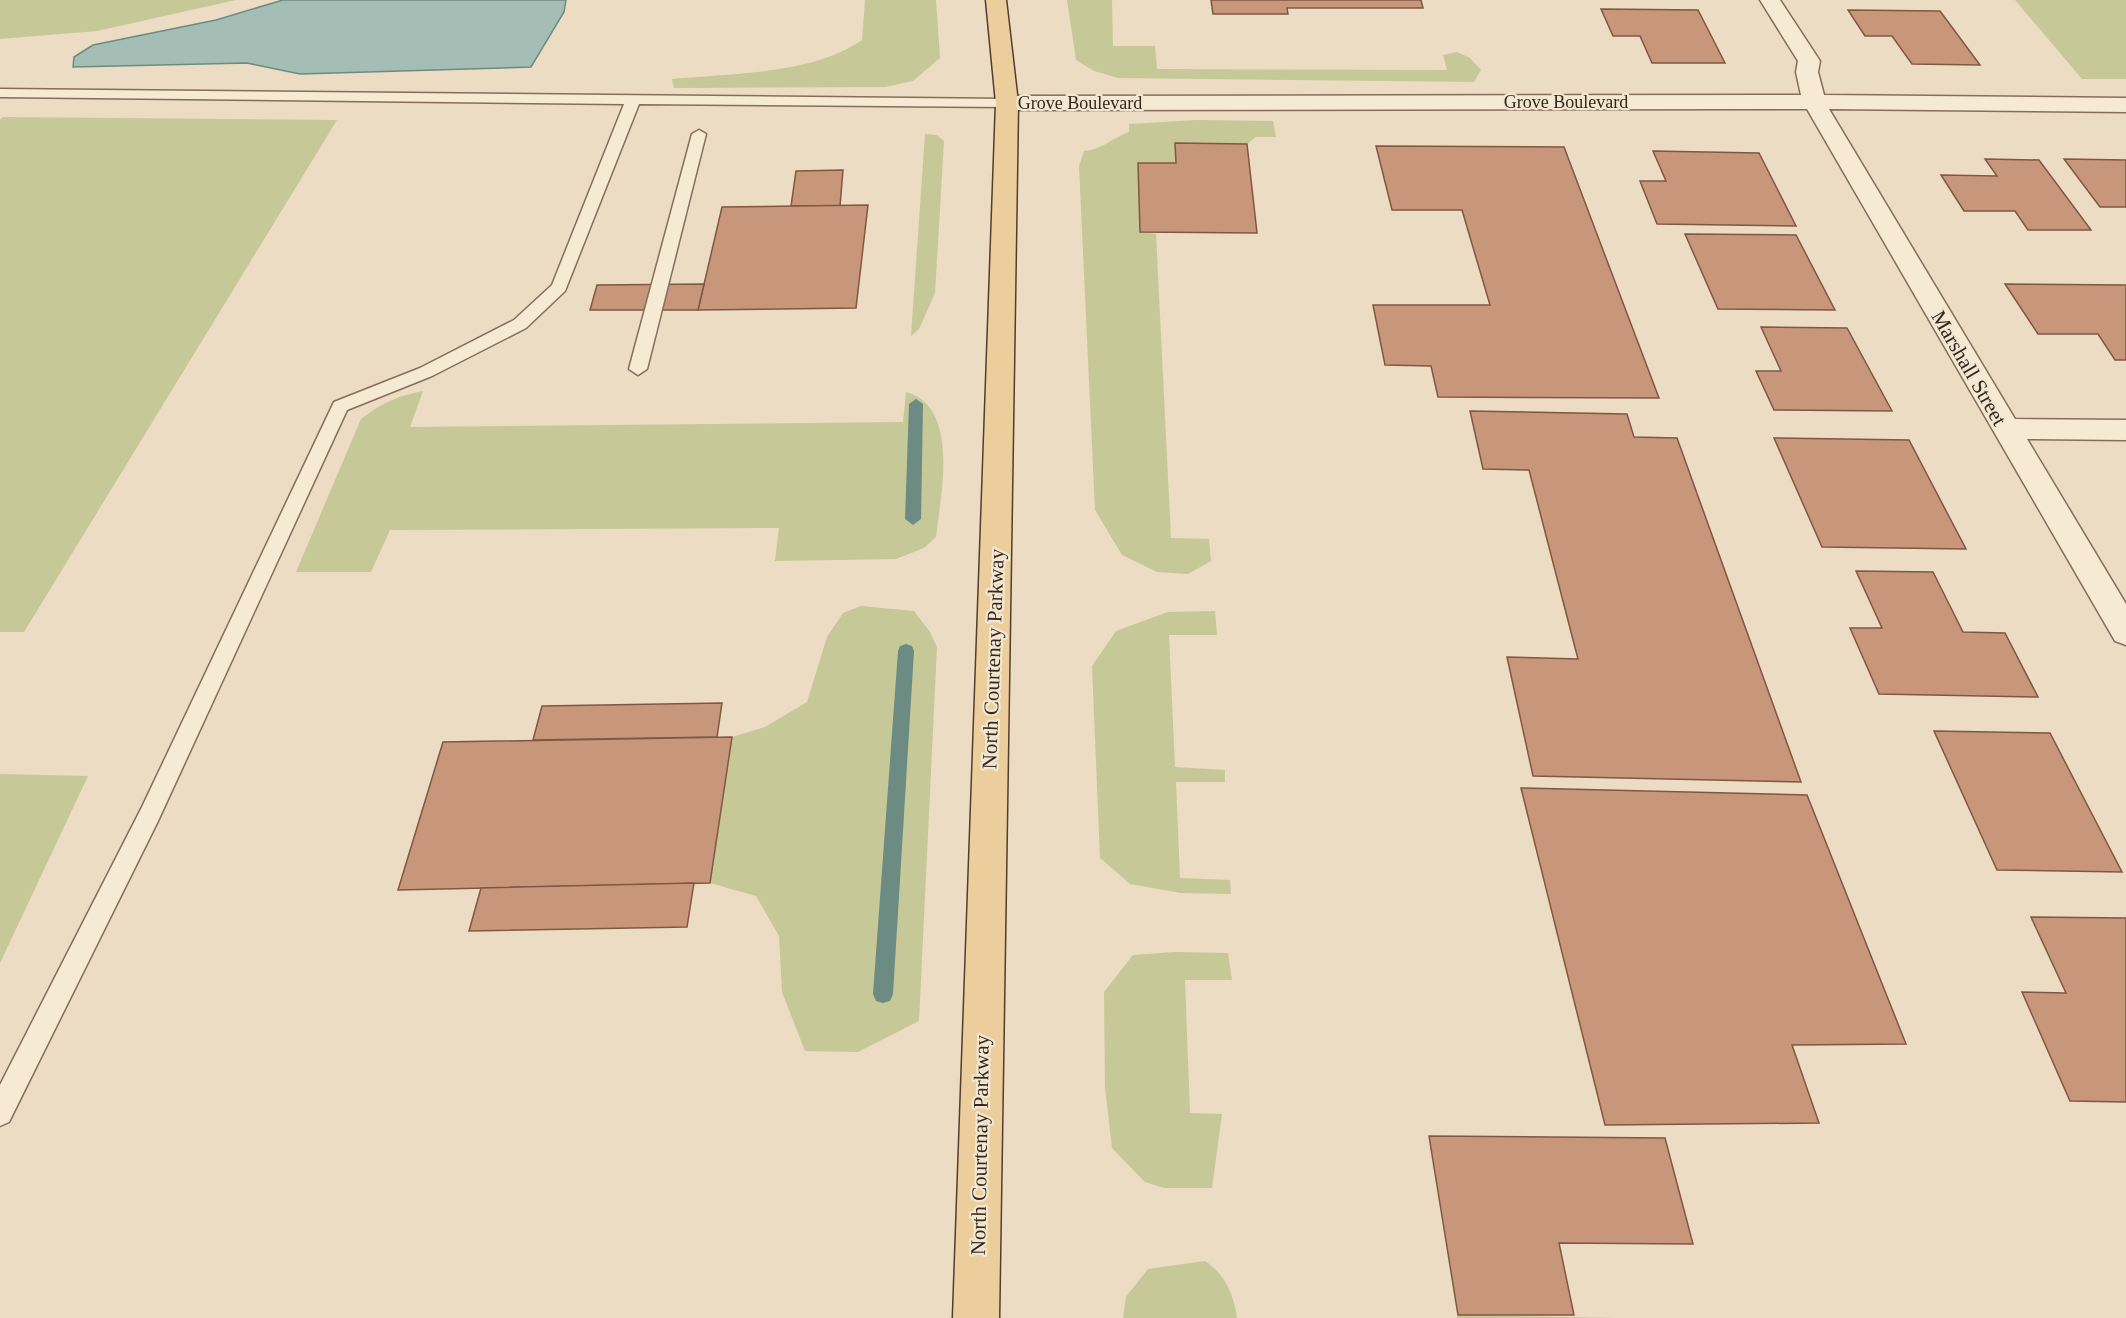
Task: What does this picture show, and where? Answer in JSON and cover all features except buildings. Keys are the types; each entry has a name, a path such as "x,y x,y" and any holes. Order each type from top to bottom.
{"main road":[{"name":"North Courtenay Parkway","path":"976,1318 1007,103 996,0"}],"street":[{"name":"Marshall Street","path":"1770,0 1809,61 1807,72 1814,102 2126,632"},
{"name":"Grove Boulevard","path":"1007,103 1814,102 2126,105"},
{"path":"2005,429 2126,430"}],"lane":[{"path":"0,93 1007,103"},
{"path":"0,1113 150,814 340,406 426,372 520,324 559,287 633,100"},
{"path":"638,369 699,134"}],"green space":[{"path":"0,0 236,0 97,31 0,39"},
{"path":"865,0 936,0 940,58 913,81 885,87 674,88 672,79 795,66 820,60 842,51 862,40"},
{"path":"1067,0 1112,0 1113,46 1155,46 1157,69 1447,70 1443,55 1457,52 1470,58 1481,70 1474,82 1118,78 1094,71 1076,60"},
{"path":"2015,0 2126,0 2126,79 2082,79"},
{"path":"3,117 337,120 24,632 0,632 0,120"},
{"path":"1196,120 1273,121 1276,137 1256,137 1247,144 1175,143 1176,163 1138,163 1140,232 1156,234 1171,538 1209,539 1211,561 1188,574 1157,572 1122,555 1095,510 1079,166 1084,151 1102,146 1129,132 1129,124"},
{"path":"925,134 937,135 944,141 935,293 919,329 911,336"},
{"path":"423,391 410,427 903,422 906,392 923,401 934,415 941,433 943,476 936,537 924,548 896,559 775,561 779,528 390,530 371,572 296,572 361,419 390,401"},
{"path":"861,606 914,611 930,632 937,647 919,1021 858,1052 805,1051 782,992 779,936 756,896 710,883 732,737 765,727 807,702 827,637 843,613"},
{"path":"1215,611 1217,635 1169,635 1175,767 1225,770 1225,782 1176,782 1180,878 1230,880 1231,894 1181,893 1130,884 1100,858 1092,666 1116,631 1168,612"},
{"path":"0,774 88,776 0,963"},
{"path":"1174,952 1228,953 1232,980 1185,980 1190,1113 1222,1114 1212,1188 1164,1188 1145,1182 1112,1148 1105,1087 1104,992 1133,955"},
{"path":"1205,1261 1218,1272 1227,1286 1234,1301 1237,1318 1123,1318 1126,1297 1148,1269"},
{"path":"1458,1315 1617,1318 1457,1318"}],"water":[{"path":"283,0 566,0 564,12 531,67 300,74 247,63 73,67 74,57 93,45 216,20"}],"waterway":[{"path":"913,519 916,404"},
{"path":"883,994 906,651"}]}
